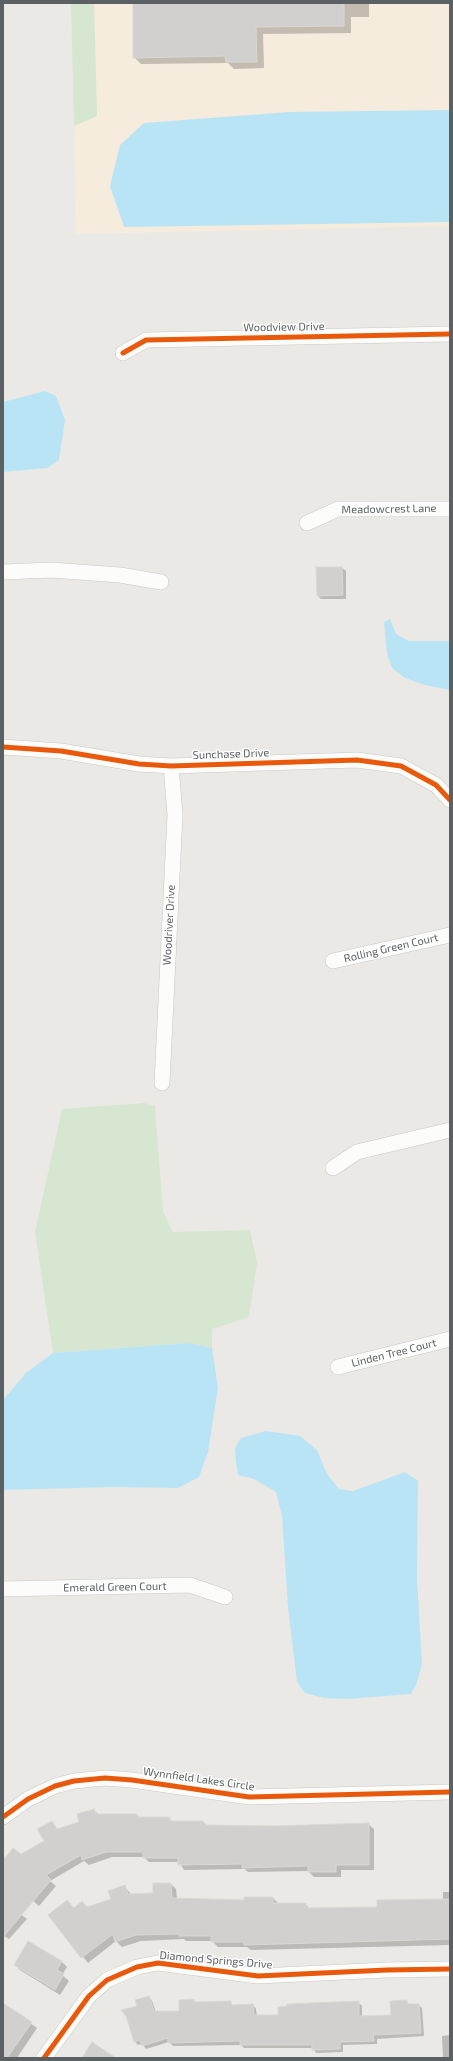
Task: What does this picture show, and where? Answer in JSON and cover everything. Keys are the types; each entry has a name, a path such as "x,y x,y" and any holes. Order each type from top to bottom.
{"street":[{"name":"Woodview Drive","path":"123,353 146,340 450,334"},
{"name":"Meadowcrest Lane","path":"306,523 338,509 450,509"},
{"path":"3,572 51,570 120,575 161,582"},
{"name":"Sunchase Drive","path":"3,747 61,751 139,764 171,766 357,760 401,766 436,784 448,794"},
{"name":"Woodriver Drive","path":"162,1083 175,815 171,766"},
{"name":"Rolling Green Court","path":"333,961 450,935"},
{"path":"333,1168 357,1152 450,1130"},
{"name":"Linden Tree Court","path":"338,1367 450,1339"},
{"name":"Emerald Green Court","path":"3,1590 190,1585 225,1597"},
{"name":"Wynnfield Lakes Circle","path":"3,1817 28,1799 55,1786 74,1781 105,1778 132,1780 249,1797 450,1792"},
{"name":"Diamond Springs Drive","path":"44,2058 93,1991 107,1980 136,1967 158,1963 258,1976 387,1970 450,1969"}],"shaded area":[{"path":"94,3 450,3 450,226 76,234 74,126 97,116"}],"green space":[{"path":"71,3 94,3 97,116 74,126"},
{"path":"144,1103 155,1106 163,1212 173,1232 250,1230 257,1263 249,1317 212,1329 212,1348 189,1343 53,1353 35,1232 62,1109"}],"water":[{"path":"450,110 450,222 124,227 110,186 120,145 144,123 289,112"},
{"path":"45,391 56,396 65,420 59,460 47,468 3,472 3,402"},
{"path":"390,619 396,634 409,641 450,641 450,690 425,685 405,678 392,668 387,654 384,622"},
{"path":"190,1343 212,1348 218,1388 208,1452 199,1477 178,1488 114,1487 3,1490 3,1400 26,1373 53,1353"},
{"path":"266,1431 300,1436 317,1450 327,1474 339,1489 353,1491 405,1472 418,1481 417,1579 422,1664 416,1685 411,1694 348,1699 324,1698 305,1693 297,1682 288,1607 282,1516 276,1492 254,1479 238,1475 236,1462 235,1448 241,1438"}],"building":[{"path":"133,3 344,3 344,26 256,27 257,62 226,62 225,56 133,58"},
{"path":"316,567 342,567 343,595 317,596"},
{"path":"94,1809 96,1814 137,1814 137,1817 170,1817 170,1821 203,1821 203,1825 275,1826 369,1823 369,1865 336,1865 336,1872 308,1872 308,1866 242,1868 242,1864 178,1865 178,1858 143,1858 143,1852 106,1852 82,1860 81,1855 46,1875 51,1880 3,1937 3,1860 13,1848 21,1854 44,1841 37,1829 52,1821 57,1829 79,1822 77,1814"},
{"path":"153,1883 171,1883 172,1898 244,1900 244,1897 273,1897 273,1903 306,1903 306,1908 377,1907 377,1900 450,1899 450,1939 244,1945 244,1942 211,1942 211,1936 179,1936 179,1934 136,1935 115,1942 113,1934 81,1958 48,1915 67,1900 74,1908 82,1901 87,1907 111,1899 108,1891 125,1885 128,1894 153,1893"},
{"path":"28,1941 62,1961 57,1970 64,1974 55,1990 14,1965"},
{"path":"149,1996 154,2011 179,2011 179,2000 194,1999 194,2002 231,2001 231,2005 253,2004 254,2015 278,2015 278,2007 287,2006 287,2004 359,2001 359,2016 391,2015 390,2001 407,2000 407,2004 419,2004 421,2033 373,2035 374,2041 340,2042 340,2049 312,2050 312,2045 240,2045 240,2041 168,2043 168,2038 142,2046 140,2040 134,2042 126,2016 121,2010 137,2006 135,2000"},
{"path":"3,2003 32,2022 7,2058 3,2058"},
{"path":"92,2042 116,2058 82,2058"}],"cycle path":[{"path":"123,353 146,340 450,334"},
{"path":"3,747 61,751 139,764 171,766 357,760 401,766 436,785 450,800"},
{"path":"3,1817 28,1799 55,1786 74,1781 105,1778 132,1780 249,1797 450,1792"},
{"path":"44,2058 89,1996 107,1980 137,1967 158,1963 258,1976 387,1970 450,1969"}]}
